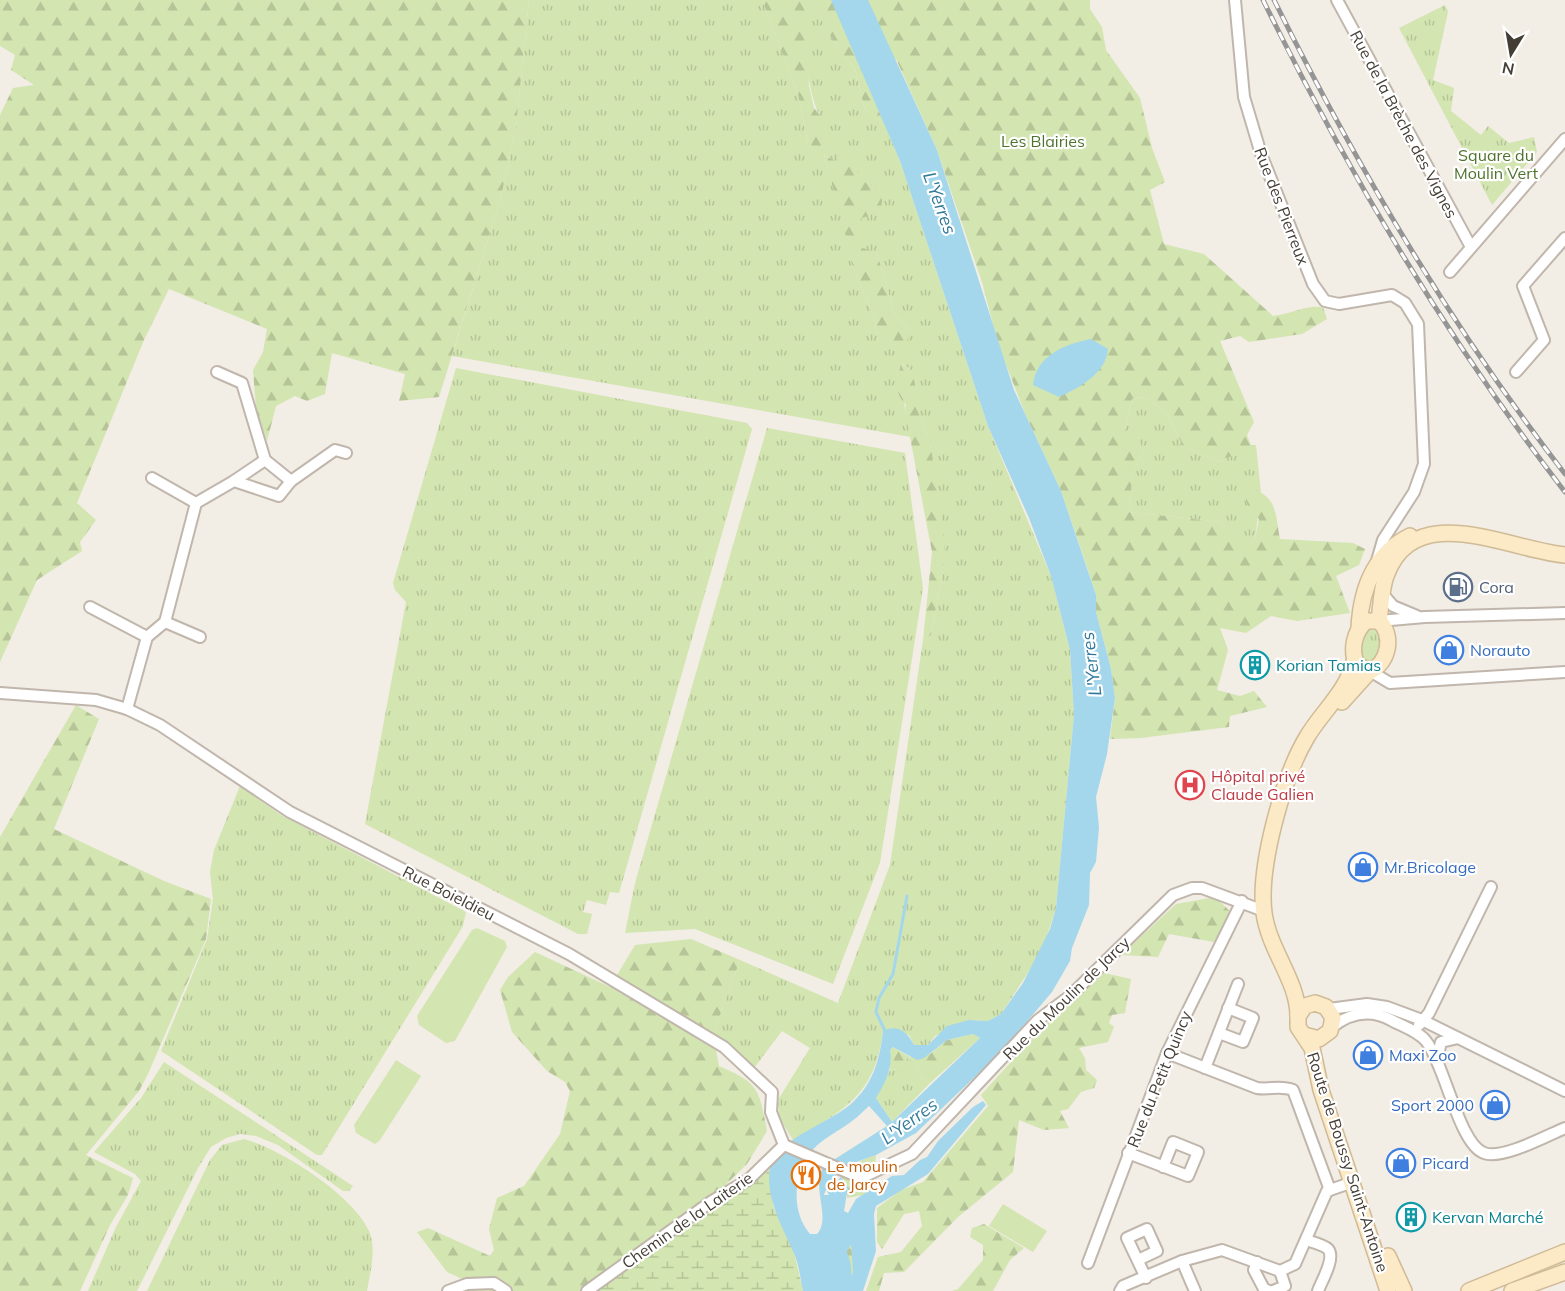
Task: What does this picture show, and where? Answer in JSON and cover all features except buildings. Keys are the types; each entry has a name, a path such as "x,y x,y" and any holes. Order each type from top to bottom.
{"main road":[{"path":"1359,628 1366,621 1379,621 1385,627 1388,646 1380,664 1370,671 1328,720 1307,756 1290,800 1273,868 1271,899 1276,937 1304,990 1325,1006 1333,1018 1328,1032 1316,1039 1304,1035 1298,1027 1296,995 1274,951 1264,911 1263,894 1279,807 1290,772 1311,730 1346,682 1355,660 1354,648 1363,601 1377,561 1397,543 1439,528 1452,528 1565,555"},
{"path":"1379,621 1382,593 1389,568 1403,550 1427,537 1451,532 1485,536"},
{"path":"1355,660 1362,669 1370,671"},
{"path":"1298,1016 1305,1006 1325,1006"},
{"name":"Route de Boussy Saint-Antoine","path":"1328,1032 1324,1060 1329,1088 1393,1272 1404,1291"},
{"name":"Route de Boussy Saint-Antoine","path":"1304,1035 1312,1048 1321,1090 1388,1291"},
{"path":"1470,1291 1565,1252"},
{"path":"1512,1291 1565,1272"}],"street":[{"name":"Rue des Pierreux","path":"1235,0 1244,97 1261,154 1313,285 1325,301 1339,304 1392,295 1405,303 1419,324 1424,464 1414,492 1395,522"},
{"name":"Rue de la Brèche des Vignes","path":"1337,0 1471,247"},
{"path":"1450,272 1565,139"},
{"path":"1516,372 1544,340 1523,286 1565,238"},
{"path":"217,372 242,383 265,460 291,481"},
{"path":"234,482 279,496 291,481 335,450 346,453"},
{"path":"127,709 147,637 165,622 196,503 234,482 265,460"},
{"path":"152,478 196,503"},
{"path":"1395,522 1394,531 1398,537 1409,537"},
{"path":"1377,561 1383,540 1395,522"},
{"path":"1382,593 1393,606 1423,618"},
{"path":"90,607 147,637"},
{"path":"1379,621 1565,613"},
{"path":"165,622 200,637"},
{"path":"1370,671 1390,683 1565,672"},
{"name":"Rue Boieldieu","path":"0,693 96,700 127,709 160,725 214,759 290,812 569,954 724,1047 772,1092 771,1112 784,1145"},
{"path":"1414,1032 1429,1013 1491,887"},
{"name":"Rue du Moulin de Jarcy","path":"784,1145 861,1178 912,1155 1038,1020 1070,996 1173,895 1191,888 1202,888 1264,911"},
{"path":"1242,901 1263,894"},
{"name":"Rue du Petit Quincy","path":"1088,1263 1167,1053 1242,901"},
{"path":"1205,1068 1238,984"},
{"path":"1325,1006 1375,1004 1422,1020 1565,1091"},
{"path":"1219,1033 1244,1042 1253,1018 1228,1008"},
{"path":"1328,1032 1344,1019 1370,1013 1383,1016 1425,1040 1437,1062 1468,1138 1476,1149 1497,1155 1565,1128"},
{"path":"1437,1062 1436,1053 1441,1042 1458,1038"},
{"path":"1167,1053 1257,1088 1268,1090 1283,1086 1293,1090 1330,1190"},
{"name":"Chemin de la Laiterie","path":"587,1291 712,1201 748,1179 784,1145"},
{"path":"1128,1153 1163,1167"},
{"path":"1120,1291 1123,1286 1182,1261 1222,1250 1280,1271 1295,1264 1330,1190 1353,1182"},
{"path":"1306,1240 1328,1248 1330,1252 1318,1291"},
{"path":"1138,1260 1146,1278"},
{"path":"1182,1261 1195,1291"},
{"path":"1257,1262 1254,1270 1264,1289 1271,1291 1285,1286 1280,1271"},
{"path":"448,1291 467,1284 494,1283 506,1291"}],"green space":[{"path":"0,0 529,0 516,127 501,197 439,397 399,401 405,374 332,353 325,394 307,401 295,396 276,406 267,441 256,408 253,370 263,352 267,329 169,289 144,340 77,503 96,520 80,542 82,551 37,580 0,662 0,115 13,88 34,85 11,70 15,55 0,46"},
{"path":"529,0 762,0 798,94 808,143 821,117 810,87 806,45 807,26 816,9 837,47 855,69 865,110 884,123 900,161 988,426 1051,576 1070,650 1074,715 1056,908 1042,951 1001,1014 988,1021 969,1020 935,1036 928,1045 914,1045 909,1035 883,1031 879,1053 865,1086 842,1109 793,1140 779,1117 778,1100 810,1048 782,1031 754,1068 713,1035 740,960 838,1003 890,865 923,640 931,635 944,563 930,441 916,407 917,397 912,371 902,363 905,411 911,437 452,356 501,197 516,127","holes":["843,152 866,183 877,187 848,240 824,155 836,161","877,253 895,315 908,328 878,342 874,317 851,262"]},
{"name":"Les Blairies","path":"762,0 1090,0 1090,9 1102,27 1106,50 1140,98 1152,148 1165,182 1150,190 1164,244 1204,254 1273,316 1310,307 1323,307 1327,319 1302,334 1249,342 1240,336 1220,341 1254,422 1247,435 1253,451 1225,458 1220,462 1183,446 1168,415 1146,397 1132,399 1125,430 1145,448 1133,471 1129,512 1221,522 1241,547 1255,539 1259,519 1246,501 1248,487 1265,495 1270,501 1276,513 1280,539 1353,543 1365,549 1359,565 1336,576 1350,613 1297,621 1271,616 1246,633 1220,628 1228,650 1217,690 1240,696 1254,691 1267,707 1230,716 1229,727 1141,738 1110,739 1115,698 1111,669 1096,612 1096,595 1061,491 1026,416 998,344 982,282 937,150 896,59 866,80 884,123 865,110 855,69 837,47 816,10 807,27 809,86 814,108 821,117 828,141 822,153 808,143 798,94"},
{"name":"Square du Moulin Vert","path":"1445,5 1448,12 1433,80 1454,88 1451,111 1481,135 1488,126 1509,143 1534,137 1537,152 1492,205 1399,28"},
{"path":"843,151 866,183 877,187 882,200 881,211 862,218 860,235 847,240 824,155 836,161"},
{"path":"863,248 877,253 895,315 908,328 908,339 899,347 878,342 874,317 851,262 855,251"},
{"path":"901,363 912,371 918,397 916,407 930,441 944,537 944,563 931,635 923,640 932,552 905,411 906,404 898,390"},
{"path":"456,368 747,423 752,429 619,893 610,892 606,905 587,900 583,912 592,914 587,934 578,934 365,824 406,602 395,590 393,583"},
{"path":"1146,397 1168,415 1183,446 1220,462 1239,446 1256,445 1261,493 1255,539 1241,548 1221,522 1129,512 1133,471 1145,448 1125,431 1132,399"},
{"path":"767,428 905,453 923,588 880,863 833,984 695,929 625,933 635,883"},
{"path":"1371,628 1377,629 1380,646 1373,663 1363,665 1358,648 1365,631"},
{"path":"76,705 99,719 54,829 164,881 211,899 206,939 139,1091 86,1155 133,1178 128,1195 110,1225 80,1291 0,1291 0,837"},
{"path":"240,786 281,815 466,912 463,926 322,1155 317,1155 161,1051 207,939 213,899 210,872 214,850"},
{"path":"1215,897 1234,915 1214,942 1169,934 1158,957 1121,955 1176,904"},
{"path":"477,928 505,941 507,947 455,1041 446,1043 419,1025 417,1016 472,930"},
{"path":"691,939 740,960 713,1035 719,1066 750,1083 759,1096 762,1106 767,1131 747,1164 682,1227 587,1291 470,1291 471,1283 447,1272 417,1232 428,1228 490,1256 494,1250 489,1229 497,1198 524,1186 560,1134 570,1091 565,1082 547,1071 512,1032 500,990 508,977 535,952 610,987 635,945"},
{"path":"1100,972 1131,979 1125,1013 1112,1015 1109,1023 1114,1027 1108,1042 1079,1048 1085,1058 1086,1070 1097,1080 1094,1088 1081,1092 1068,1109 1060,1111 1069,1128 1044,1130 1019,1120 1013,1172 958,1217 904,1272 884,1273 879,1291 866,1291 878,1257 901,1252 922,1226 919,1211 904,1214 882,1249 877,1242 877,1208 901,1190 923,1182 988,1106 981,1095 1041,1029"},
{"path":"973,1034 980,1038 930,1083 921,1077 916,1062 907,1058 895,1069 890,1070 890,1050 893,1047 910,1057 930,1054 947,1040"},
{"path":"907,1058 916,1062 921,1077 930,1083 892,1122 876,1098 890,1070 895,1069"},
{"path":"396,1060 421,1076 380,1140 375,1144 356,1133 354,1125"},
{"path":"164,1062 353,1186 349,1191 343,1191 278,1145 256,1136 240,1134 226,1138 211,1147 198,1168 137,1291 88,1291 116,1227 141,1181 135,1174 94,1152 141,1098"},
{"path":"244,1139 277,1153 314,1175 361,1217 369,1231 372,1245 367,1291 147,1291 210,1160 222,1145"},
{"path":"876,1155 873,1184 863,1195 847,1198 848,1187 841,1177 844,1167"},
{"path":"770,1169 773,1206 794,1252 803,1291 594,1291 682,1227"},
{"path":"1003,1204 1047,1231 1033,1252 989,1226"},
{"path":"984,1224 1024,1248 1010,1260 993,1291 952,1291 958,1289 983,1260 983,1245 970,1237 972,1228"},
{"path":"852,1244 853,1272 843,1291 838,1291 846,1252"}],"water":[{"path":"831,0 868,0 937,150 1014,390 1061,491 1096,595 1096,612 1111,669 1115,698 1107,754 1096,797 1099,827 1096,862 1090,873 1089,905 1072,948 1070,961 1052,992 1002,1051 916,1133 876,1155 842,1167 824,1195 829,1195 827,1191 841,1177 848,1187 844,1211 848,1213 856,1199 892,1176 904,1175 920,1160 927,1157 938,1141 973,1107 983,1101 986,1105 928,1174 876,1206 874,1214 876,1251 863,1291 843,1291 853,1272 851,1245 846,1252 838,1291 803,1291 795,1256 772,1200 769,1179 770,1168 775,1157 794,1139 845,1109 861,1094 875,1069 883,1031 898,1029 906,1033 914,1045 928,1045 947,1026 969,1020 988,1021 1001,1014 1023,983 1050,929 1056,908 1074,715 1070,650 1051,576 1029,518 988,426 900,161","holes":["973,1034 980,1038 892,1122 876,1098 889,1070 890,1050 893,1047 917,1060 924,1058 947,1040","869,1106 887,1126 824,1166 819,1183 821,1227 817,1234 810,1234 797,1205 798,1183 805,1162 820,1143"]},
{"path":"1091,339 1108,349 1102,366 1090,379 1059,397 1033,385 1035,375 1046,359 1062,348"}],"waterway":[{"path":"886,1033 876,1012 879,998 893,974 907,896"},
{"name":"L'Yerres","path":"833,1242 843,1266 839,1291"}],"railway":[{"path":"1263,0 1329,128 1402,254 1480,375 1565,492"},
{"path":"1274,0 1338,124 1408,244 1483,361 1565,474"}],"place":[{"name":"Cora","path":"1458,587"},
{"name":"Norauto","path":"1449,650"},
{"name":"Korian Tamias","path":"1255,665"},
{"name":"Hôpital privé Claude Galien","path":"1190,785"},
{"name":"Mr.Bricolage","path":"1363,867"},
{"name":"Maxi Zoo","path":"1368,1055"},
{"name":"Sport 2000","path":"1495,1105"},
{"name":"Picard","path":"1401,1163"},
{"name":"Le moulin de Jarcy","path":"806,1175"},
{"name":"Kervan Marché","path":"1411,1217"}]}
